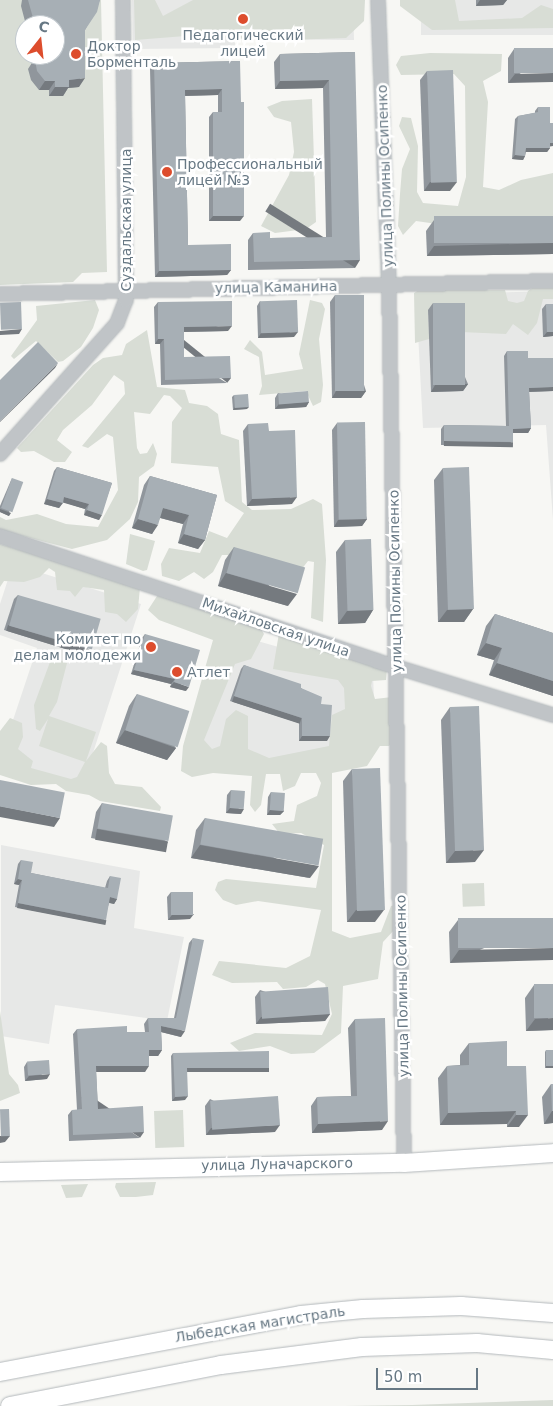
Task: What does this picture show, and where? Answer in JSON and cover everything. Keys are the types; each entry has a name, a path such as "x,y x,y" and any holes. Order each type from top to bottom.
{"main road":[{"name":"улица Луначарского","path":"0,1172 404,1163 553,1153"},
{"name":"Лыбедская магистраль","path":"0,1372 301,1315 363,1309 461,1306 553,1313"},
{"path":"10,1406 222,1365 362,1346 477,1343 553,1350"}],"street":[{"name":"Суздальская улица","path":"0,454 117,323 128,291 123,0"},
{"name":"улица Полины Осипенко","path":"378,0 389,285 404,1163"},
{"name":"улица Каманина","path":"0,294 553,281"},
{"name":"Михайловская улица","path":"0,536 396,666 553,715"}],"shaded area":[{"path":"0,0 101,0 107,272 82,273 73,282 0,285"},
{"name":"Педагогический лицей","path":"132,0 353,0 354,40 235,39 235,48 133,49"},
{"name":"Педагогический лицей","path":"134,0 155,0 163,16 193,0 365,0 364,21 346,38 288,40 185,36 135,40"},
{"path":"400,0 455,0 459,21 522,18 541,5 553,9 553,28 432,30 400,6"},
{"path":"421,0 553,0 553,35 421,35"},
{"path":"430,53 502,54 501,71 483,81 488,102 483,187 499,190 521,180 553,173 553,222 444,225 416,221 403,235 398,226 402,169 410,149 399,126 402,117 411,118 418,146 417,192 423,203 458,206 466,177 465,86 454,74 401,75 396,65 401,56"},
{"path":"312,99 316,222 306,229 275,233 261,226 289,175 294,152 291,122 274,117 267,107 282,101"},
{"path":"536,285 553,285 553,299 543,299 537,323 528,335 513,324 506,334 461,332 428,310 429,339 415,343 414,293 419,290 505,290 508,301 517,303 524,301 528,291"},
{"path":"553,291 553,520 546,425 423,428 416,295"},
{"path":"95,300 99,310 93,328 81,347 63,361 58,362 36,341 14,359 11,356 37,320 36,306"},
{"path":"310,300 322,303 325,309 319,339 323,385 321,402 313,406 306,391 259,395 262,386 259,357 244,349 250,340 262,352 265,375 303,369 299,354"},
{"path":"147,330 157,387 185,390 189,403 207,406 218,414 221,434 239,440 242,502 252,510 291,509 313,499 322,504 326,560 323,622 311,618 314,562 308,561 301,570 222,555 213,572 204,579 194,572 179,581 162,576 161,564 169,548 200,553 209,531 227,538 244,513 225,501 218,467 171,463 172,422 182,408 170,396 164,395 150,414 134,412 137,448 140,454 147,453 153,443 157,454 154,466 139,477 138,502 130,519 107,540 72,549 0,530 0,517 6,520 37,514 66,524 98,527 118,490 113,437 107,434 88,448 82,446 125,394 124,382 114,375 92,405 63,430 57,440 72,452 65,462 54,462 34,451 21,452 17,448 93,365 103,358 122,355 126,344"},
{"path":"130,534 155,541 147,570 143,571 126,564"},
{"path":"0,544 140,587 138,609 126,622 117,614 105,612 104,590 83,587 75,597 70,591 57,590 55,572 49,568 40,577 24,582 4,581 0,587"},
{"path":"13,564 141,604 82,787 0,759 37,648 0,635 0,604"},
{"path":"159,593 259,626 264,634 251,659 235,664 204,740 212,749 220,746 226,719 236,710 248,716 248,749 269,758 329,746 332,715 345,709 344,688 338,680 273,669 279,633 387,669 386,680 372,681 371,686 375,699 392,697 395,739 389,746 380,746 367,766 332,773 332,931 350,938 381,932 391,906 395,905 395,929 383,942 378,979 343,986 341,1033 314,1053 291,1054 270,1046 239,1051 230,1043 255,1033 322,1035 332,1014 325,984 318,980 306,987 283,989 277,982 232,983 212,975 219,961 286,968 310,956 321,910 258,901 236,905 223,900 215,890 218,882 226,879 316,888 324,845 301,833 280,834 272,824 294,821 297,805 317,796 321,783 316,773 301,773 295,786 283,791 280,774 266,774 261,805 255,812 250,805 252,776 213,773 192,777 181,771 183,746 213,640 159,620 148,610"},
{"path":"226,632 373,674 376,752 187,763"},
{"path":"59,660 67,663 57,702 49,716 96,732 86,761 101,742 107,746 109,773 115,784 142,787 161,807 160,811 100,801 89,795 66,791 56,784 31,785 0,775 0,731 10,718 22,723 23,737 18,749 33,761 31,768 71,779 77,777 85,762 39,746 48,719 40,731 36,729 34,705 50,662"},
{"path":"1,845 140,871 134,928 184,937 167,1021 55,1005 49,1044 1,1036"},
{"path":"484,883 485,906 463,907 462,884"},
{"path":"0,1011 9,1074 18,1085 20,1093 0,1101"},
{"path":"183,1110 184,1147 155,1148 154,1111"},
{"path":"156,1182 153,1195 120,1197 115,1187 116,1183"},
{"path":"88,1184 82,1197 66,1198 61,1185"},
{"path":"553,1400 553,1406 344,1406 412,1405"}],"building":[{"path":"28,0 100,0 97,12 85,30 85,78 69,80 69,87 55,87 55,81 45,81 37,71 36,65 65,65 65,15 32,15"},
{"path":"514,48 553,48 553,73 514,73"},
{"path":"355,52 360,260 254,262 253,233 270,232 270,238 332,237 329,80 280,81 280,54"},
{"path":"240,61 241,102 244,102 244,216 213,216 213,112 222,112 222,89 185,90 188,245 231,244 231,270 159,271 154,63"},
{"path":"453,70 457,182 431,183 427,71"},
{"path":"538,107 550,107 550,123 553,123 553,143 550,143 550,148 526,148 525,156 515,155 518,116 538,112"},
{"path":"434,216 553,216 553,243 434,243"},
{"path":"335,295 364,295 364,391 335,391"},
{"path":"297,300 298,332 261,333 260,301"},
{"path":"232,301 232,326 184,327 184,357 230,356 231,378 165,380 164,339 158,339 158,302"},
{"path":"21,302 22,329 1,330 0,303"},
{"path":"433,303 465,303 465,385 433,385"},
{"path":"546,304 553,304 553,332 547,332"},
{"path":"38,342 58,363 0,421 0,380"},
{"path":"507,351 528,351 528,358 553,358 553,387 529,388 531,428 513,429 513,442 444,441 444,425 509,426"},
{"path":"308,391 309,402 279,405 278,394"},
{"path":"248,394 249,407 235,408 234,395"},
{"path":"337,422 365,422 367,519 339,519"},
{"path":"268,423 269,431 295,430 297,497 252,499 248,424"},
{"path":"57,467 112,483 102,515 87,510 89,504 64,497 63,503 47,499"},
{"path":"469,467 474,609 448,610 443,468"},
{"path":"150,476 217,495 205,540 184,534 189,515 163,508 158,525 138,519"},
{"path":"12,478 23,482 12,512 1,508"},
{"path":"371,539 373,610 347,611 345,540"},
{"path":"234,547 305,567 298,593 227,573"},
{"path":"18,595 101,619 92,649 9,626"},
{"path":"495,614 553,633 553,681 497,663 502,648 486,643"},
{"path":"145,634 200,650 189,687 174,682 175,679 134,670"},
{"path":"244,665 301,684 301,688 322,697 321,704 332,705 330,736 302,736 302,718 234,696"},
{"path":"137,694 189,711 178,747 125,730"},
{"path":"479,706 484,850 455,851 450,707"},
{"path":"380,768 385,910 357,911 352,769"},
{"path":"0,780 65,793 60,818 0,806"},
{"path":"231,790 245,791 244,809 230,808"},
{"path":"271,792 285,793 284,811 270,810"},
{"path":"102,803 173,816 168,841 97,829"},
{"path":"205,818 323,839 318,865 200,845"},
{"path":"21,860 33,862 31,873 108,888 110,876 121,878 117,899 110,897 106,920 18,903 22,880 18,879"},
{"path":"171,892 193,892 193,915 171,915"},
{"path":"458,918 553,918 553,948 458,948"},
{"path":"193,938 204,940 185,1031 161,1026 162,1050 149,1050 149,1066 96,1066 98,1109 143,1106 144,1132 73,1135 72,1110 82,1109 77,1029 127,1026 127,1032 149,1032 148,1018 176,1018"},
{"path":"534,984 553,984 553,1018 534,1018"},
{"path":"328,987 330,1014 262,1019 260,992"},
{"path":"385,1018 388,1121 318,1124 317,1097 357,1096 355,1019"},
{"path":"507,1041 507,1066 526,1066 528,1115 516,1115 516,1111 448,1113 447,1066 469,1065 469,1043"},
{"path":"546,1050 553,1050 553,1066 546,1066"},
{"path":"269,1051 269,1068 187,1068 188,1096 175,1097 173,1053"},
{"path":"49,1060 50,1074 28,1076 27,1062"},
{"path":"551,1084 553,1084 553,1111 552,1111"},
{"path":"278,1096 280,1125 212,1130 210,1101"},
{"path":"0,1109 9,1109 10,1136 1,1136"}],"place":[{"name":"Педагогический лицей","path":"243,19"},
{"name":"Доктор Борменталь","path":"76,54"},
{"name":"Профессиональный лицей №3","path":"167,172"},
{"name":"Комитет по делам молодежи","path":"151,647"},
{"name":"Атлет","path":"177,672"}]}
